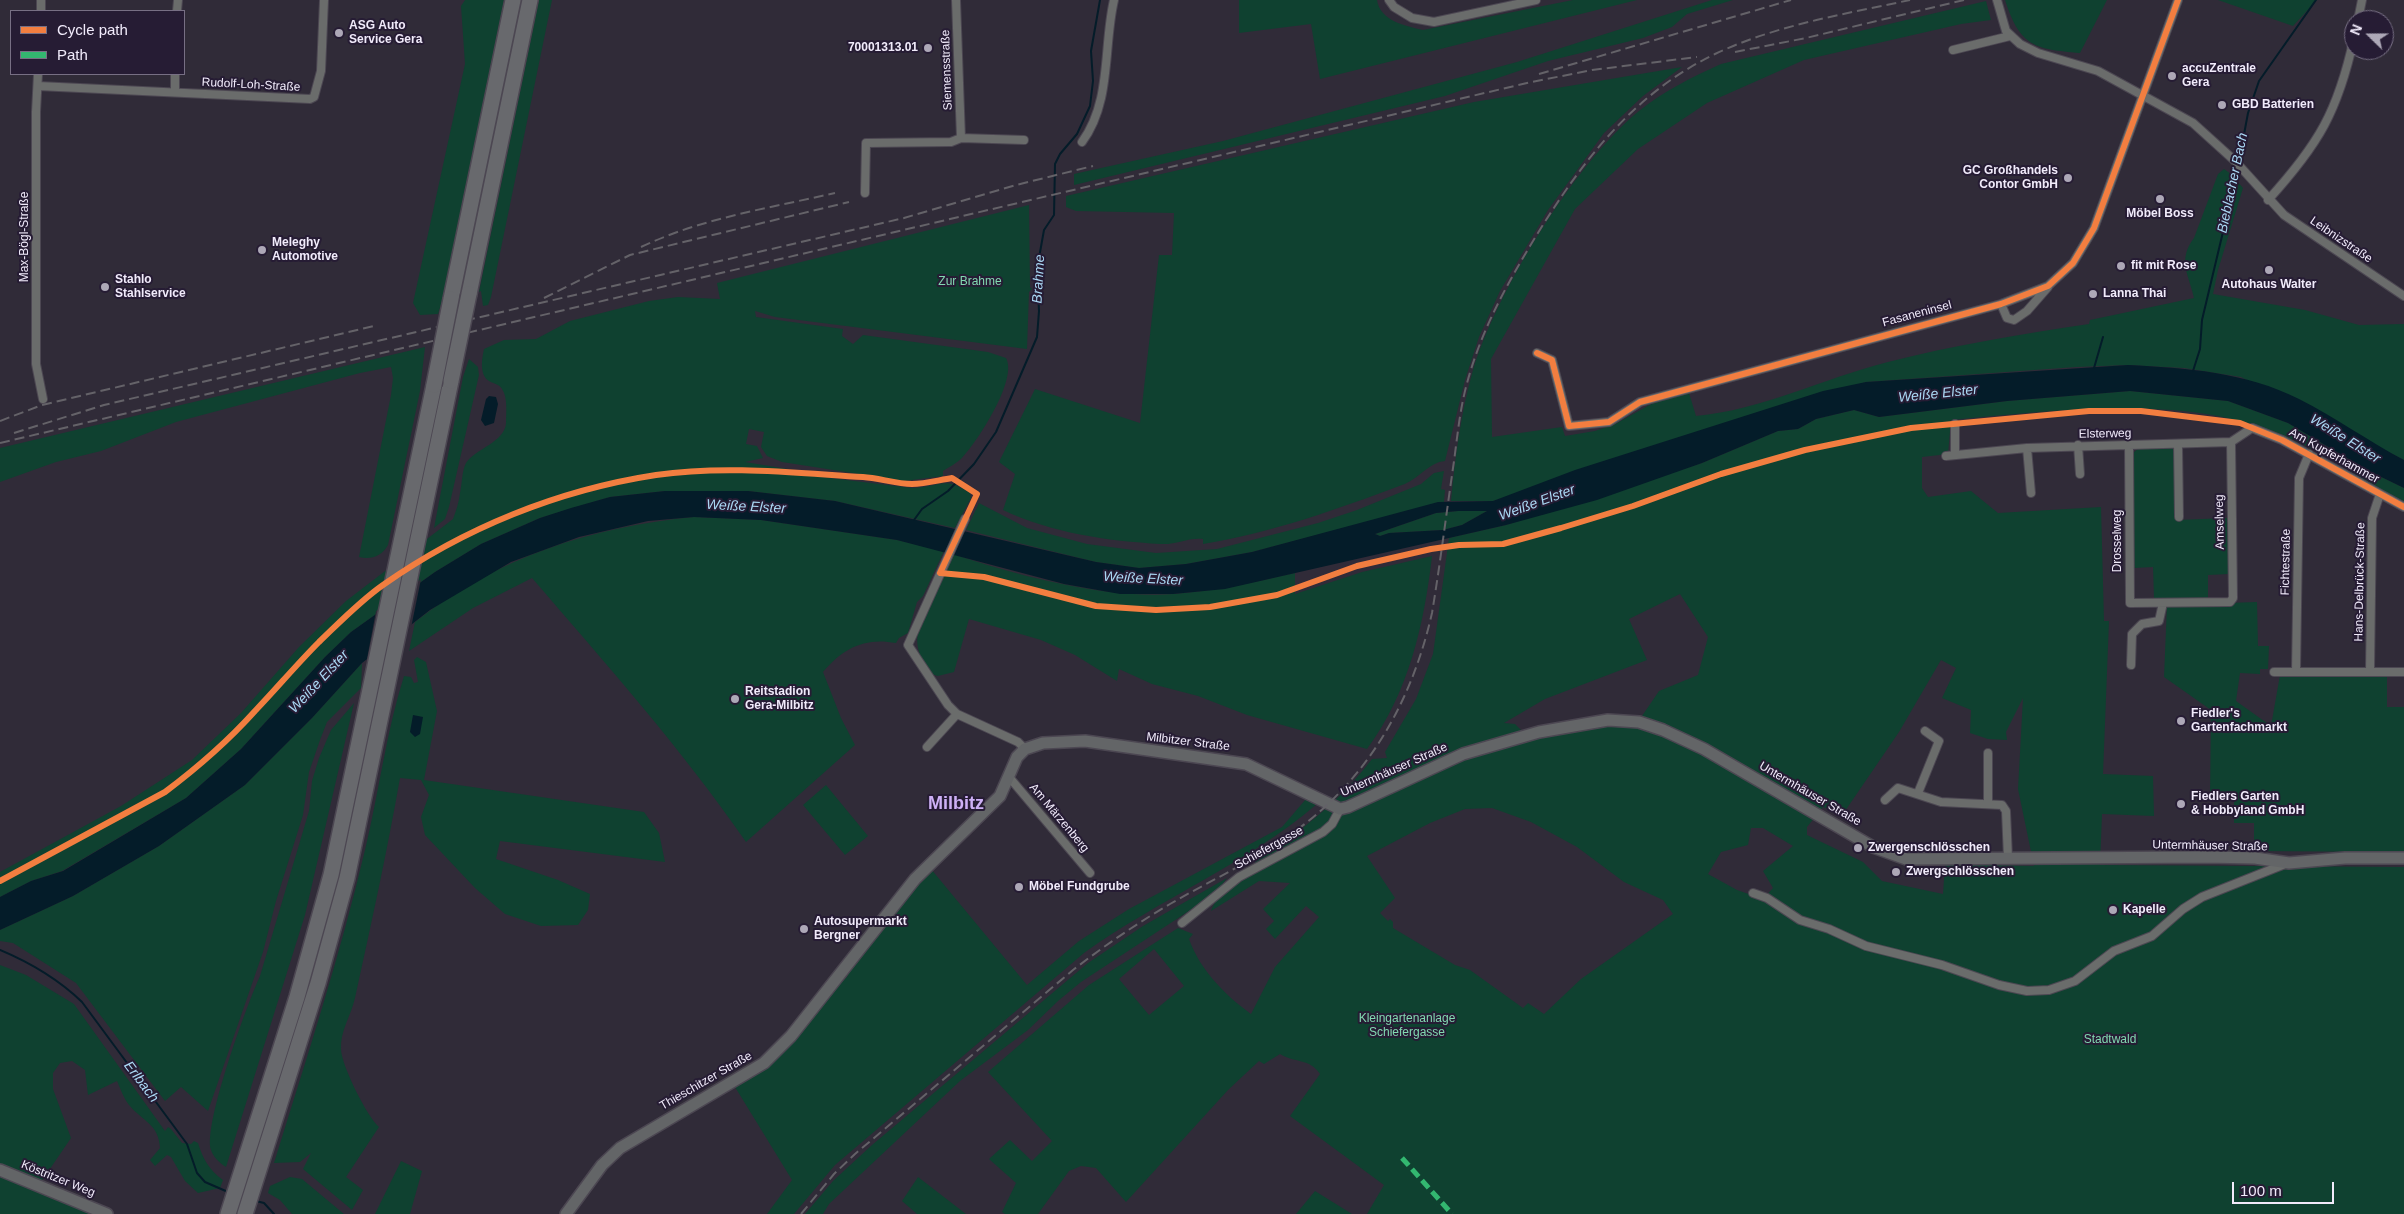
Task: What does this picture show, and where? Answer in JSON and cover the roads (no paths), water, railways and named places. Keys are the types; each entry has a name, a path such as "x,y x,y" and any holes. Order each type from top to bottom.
{"highway":[{"path":"228,1214 323,908 370,698 513,0"},
{"path":"245,1214 318,983 347,878 530,0"}],"main road":[{"name":"Untermhäuser Straße","path":"1340,808 1348,807 1463,754 1539,732 1616,720 1639,722 1663,730 1704,749 1873,848 1906,859 2255,858 2289,862 2345,858 2404,858"},
{"name":"Milbitzer Straße","path":"1025,749 1043,743 1085,741 1246,764 1340,808"},
{"path":"1010,777 1017,756 1025,749"},
{"name":"Thieschitzer Straße","path":"566,1214 602,1166 620,1148 764,1063 792,1035 887,913 944,848 992,807 1010,777"},
{"name":"Köstritzer Weg","path":"0,1170 106,1214"}],"street":[{"name":"Rudolf-Loh-Straße","path":"38,86 310,99 314,97 321,71 324,0"},
{"name":"Siemensstraße","path":"956,0 961,138"},
{"path":"1082,142 1090,131 1099,111 1108,23 1114,0"},
{"path":"1389,0 1394,7 1412,18 1434,22 1536,0"},
{"path":"1953,50 2010,36 1997,0"},
{"name":"Fasaneninsel","path":"2001,304 2008,318 2014,320 2027,311 2048,286 2073,263 2094,228 2178,0"},
{"name":"Leibnizstraße","path":"2010,36 2027,48 2081,64 2194,123 2244,170 2268,200 2303,229 2404,296"},
{"path":"2268,200 2306,157 2319,136 2344,80 2349,60"},
{"name":"Max-Bögl-Straße","path":"38,75 36,364 42,400"},
{"path":"174,92 175,75"},
{"path":"865,192 866,143 951,142 961,138 1024,140"},
{"name":"Fasaneninsel","path":"1537,353 1552,360 1569,426 1609,422 1640,402 2001,304 2048,286"},
{"name":"Elsterweg","path":"1954,424 1950,456 2078,445 2231,442"},
{"name":"Am Kupferhammer","path":"2231,442 2252,428 2282,440 2404,507"},
{"name":"Amselweg","path":"2230,602 2233,598 2231,442"},
{"path":"2178,444 2179,517"},
{"path":"2078,445 2080,474"},
{"name":"Drosselweg","path":"2129,445 2130,604 2230,602"},
{"path":"2027,448 2031,493"},
{"name":"Fichtestraße","path":"2296,672 2299,478 2308,454"},
{"name":"Hans-Delbrück-Straße","path":"2370,672 2372,518 2380,494"},
{"path":"966,519 908,645 948,705 957,714 1018,742 1025,749"},
{"path":"2130,665 2132,634 2142,624 2159,621 2163,603"},
{"path":"2274,672 2404,672"},
{"path":"927,747 957,714"},
{"path":"1918,792 1940,739 1925,731"},
{"path":"1988,753 1988,804"},
{"name":"Am Märzenberg","path":"1010,777 1090,873"},
{"path":"1885,800 1898,788 1918,792 1941,802 2002,805 2006,811 2008,858"},
{"name":"Schiefergasse","path":"1182,924 1239,877 1323,832 1332,824 1340,808"},
{"name":"Untermhäuser Straße","path":"1753,892 1768,898 1800,920 1829,929 1866,946 1942,965 1999,985 2027,991 2049,990 2074,981 2114,951 2152,936 2183,909 2202,897 2289,862"}],"water":[{"name":"Weiße Elster","path":"2128,365 2194,370 2237,377 2279,390 2299,399 2404,460 2404,488 2369,471 2288,423 2228,401 2130,391 2007,401 1879,417 1854,410 1816,419 1798,429 1778,431 1702,463 1597,500 1506,525 1225,589 1173,594 1120,594 1064,584 897,540 761,520 694,517 648,521 579,537 511,562 430,610 362,663 312,718 245,785 159,846 73,896 0,930 0,897 31,881 63,871 186,798 241,749 325,657 351,632 435,572 481,544 540,518 571,508 610,497 665,491 748,491 835,501 1096,562 1139,568 1186,564 1252,552 1438,502 1493,501 1575,470 1823,391 1866,382","holes":["1487,511 1462,525 1443,530 1389,533 1380,536 1375,534 1436,513"]},
{"path":"489,396 496,397 498,404 494,423 485,426 481,420 486,399"},
{"path":"413,715 423,717 420,734 415,737 410,732"}],"waterway":[{"name":"Brahme","path":"914,520 922,509 948,491 974,464 996,432 1037,337 1039,311 1037,269 1044,230 1054,215 1055,164 1060,154 1077,134 1090,106 1093,81 1091,51 1100,0"},
{"name":"Bieblacher Bach","path":"2239,161 2248,113 2259,81 2316,0"},
{"name":"Bieblacher Bach","path":"2193,371 2200,349 2202,320 2238,169"},
{"path":"2094,368 2103,337"},
{"name":"Erlbach","path":"0,950 44,972 82,1002 187,1144 197,1173 205,1182 228,1192"},
{"name":"Erlbach","path":"256,1201 264,1203 274,1214"}],"railway":[{"path":"1539,74 1791,0"},
{"path":"801,1214 834,1174 855,1154 1073,970 1145,919 1264,852 1294,832 1321,811 1365,762 1384,735 1413,677 1432,613 1462,407 1471,368 1501,297 1530,246 1567,189 1608,136 1657,90 1715,54 1762,35 1786,28 1910,0"},
{"path":"1735,52 1806,38 1964,0"},
{"path":"0,443 1527,83 1592,70 1697,57"},
{"path":"14,433 104,405 904,218 1016,185 1093,166"},
{"path":"641,247 688,228 712,221 835,193"},
{"path":"544,298 630,255 849,202"},
{"path":"0,421 42,405 374,326"}],"place":[{"name":"ASG Auto Service Gera","path":"339,33"},
{"name":"70001313.01","path":"928,48"},
{"name":"accuZentrale Gera","path":"2172,76"},
{"name":"GBD Batterien","path":"2222,105"},
{"name":"GC Großhandels Contor GmbH","path":"2068,178"},
{"name":"Möbel Boss","path":"2160,199"},
{"name":"Meleghy Automotive","path":"262,250"},
{"name":"fit mit Rose","path":"2121,266"},
{"name":"Autohaus Walter","path":"2269,270"},
{"name":"Stahlo Stahlservice","path":"105,287"},
{"name":"Lanna Thai","path":"2093,294"},
{"name":"Reitstadion Gera-Milbitz","path":"735,699"},
{"name":"Fiedler's Gartenfachmarkt","path":"2181,721"},
{"name":"Fiedlers Garten & Hobbyland GmbH","path":"2181,804"},
{"name":"Zwergenschlösschen","path":"1858,848"},
{"name":"Zwergschlösschen","path":"1896,872"},
{"name":"Möbel Fundgrube","path":"1019,887"},
{"name":"Kapelle","path":"2113,910"},
{"name":"Autosupermarkt Bergner","path":"804,929"}],"district":[{"name":"Milbitz","path":"956,804"}],"park label":[{"name":"Zur Brahme","path":"970,282"},
{"name":"Kleingartenanlage Schiefergasse","path":"1407,1026"},
{"name":"Stadtwald","path":"2110,1040"}]}
